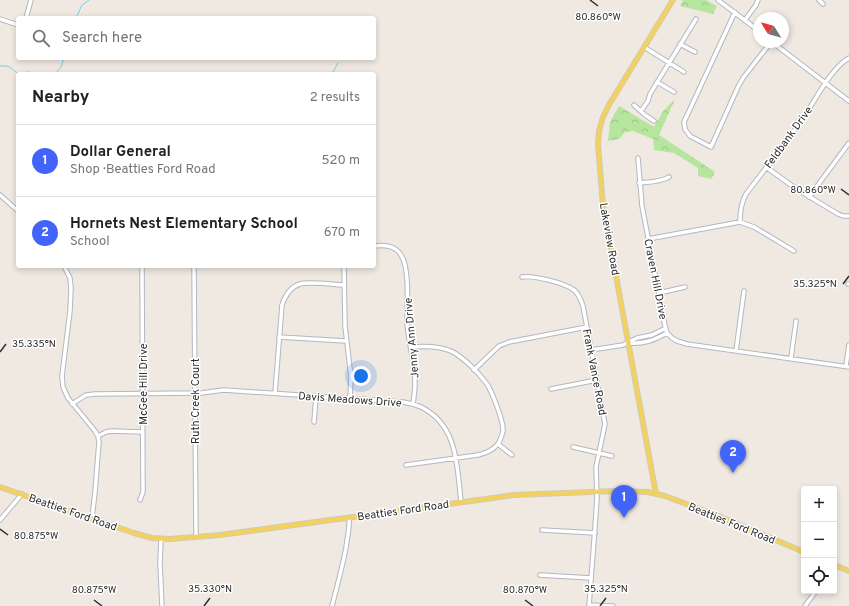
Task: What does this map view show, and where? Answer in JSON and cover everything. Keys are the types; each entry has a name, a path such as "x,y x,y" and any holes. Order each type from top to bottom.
{"main road":[{"name":"Lakeview Road","path":"656,494 603,205 598,145 599,131 603,117 610,103 673,0"},
{"name":"Beatties Ford Road","path":"0,487 145,536 161,539 239,533 514,495 633,491 656,494 681,502 801,551"},
{"path":"837,566 849,571"}],"street":[{"path":"27,16 31,0"},
{"path":"718,0 753,26"},
{"path":"745,20 758,0"},
{"path":"819,0 823,4"},
{"path":"735,12 684,122 685,129 690,136 711,147 743,78 767,48"},
{"path":"641,111 696,18"},
{"path":"0,19 16,24"},
{"path":"680,44 695,52"},
{"path":"644,47 684,72"},
{"path":"780,48 849,101"},
{"name":"Feldbank Drive","path":"740,222 742,201 746,194 802,120 816,96 841,63 849,58"},
{"path":"657,82 674,92"},
{"path":"634,105 654,121"},
{"path":"809,197 849,144"},
{"name":"Craven Hill Drive","path":"638,158 642,206 662,316 667,333 672,338 686,344 848,367"},
{"path":"766,168 809,197 838,214 849,216"},
{"path":"639,183 654,182 670,177"},
{"path":"0,195 16,209"},
{"path":"648,238 740,222 754,227 794,250"},
{"name":"Jenny Ann Drive","path":"376,246 390,246 397,250 407,268 407,323 415,384 413,404"},
{"path":"65,268 70,278 71,288 62,383 64,391 72,404 98,436 98,460 92,518"},
{"name":"McGee Hill Drive","path":"140,500 143,492 142,268"},
{"name":"Ruth Creek Court","path":"194,268 196,537"},
{"path":"344,268 344,314 346,341 352,377 350,398"},
{"name":"Frank Vance Road","path":"522,277 536,278 565,285 575,290 583,306 605,424 596,470 597,492 595,533 589,606"},
{"path":"275,393 282,304 285,296 300,284 344,285"},
{"path":"659,293 685,288"},
{"path":"736,351 744,291"},
{"path":"791,358 796,321"},
{"path":"474,370 499,346 508,342 587,327"},
{"path":"591,350 623,345 637,338 652,335 666,328"},
{"path":"628,343 638,344 649,342 667,333"},
{"path":"279,337 346,341"},
{"path":"848,367 849,345"},
{"path":"406,465 478,455 489,452 498,444 503,431 501,420 491,391 463,358 441,348 411,347"},
{"path":"550,389 597,380"},
{"name":"Davis Meadows Drive","path":"72,404 90,394 195,393 224,390 350,398 413,404 420,406 435,416 446,429 451,439 456,457 461,502"},
{"path":"314,422 316,396"},
{"path":"98,436 111,431 143,432"},
{"path":"498,444 512,455"},
{"path":"573,447 612,456"},
{"path":"0,520 22,494"},
{"path":"332,606 343,563 349,518"},
{"path":"542,530 595,533"},
{"path":"161,539 160,563 162,606"},
{"path":"540,575 592,578"},
{"path":"805,606 814,594"},
{"path":"589,606 613,606"}],"green space":[{"path":"683,0 706,0 717,6 713,14 680,6"},
{"path":"675,99 659,135 715,172 711,179 698,176 698,168 674,153 654,150 653,139 633,131 625,132 619,139 608,141 610,122 619,106 654,127 664,110"}],"waterway":[{"path":"77,16 82,5 89,0"},
{"path":"57,72 61,67 63,60"},
{"path":"333,72 338,63"},
{"path":"0,66 9,67 16,72"}],"place":[{"name":"Hornets Nest Elementary School","path":"733,473"},
{"name":"Dollar General","path":"624,518"}]}
